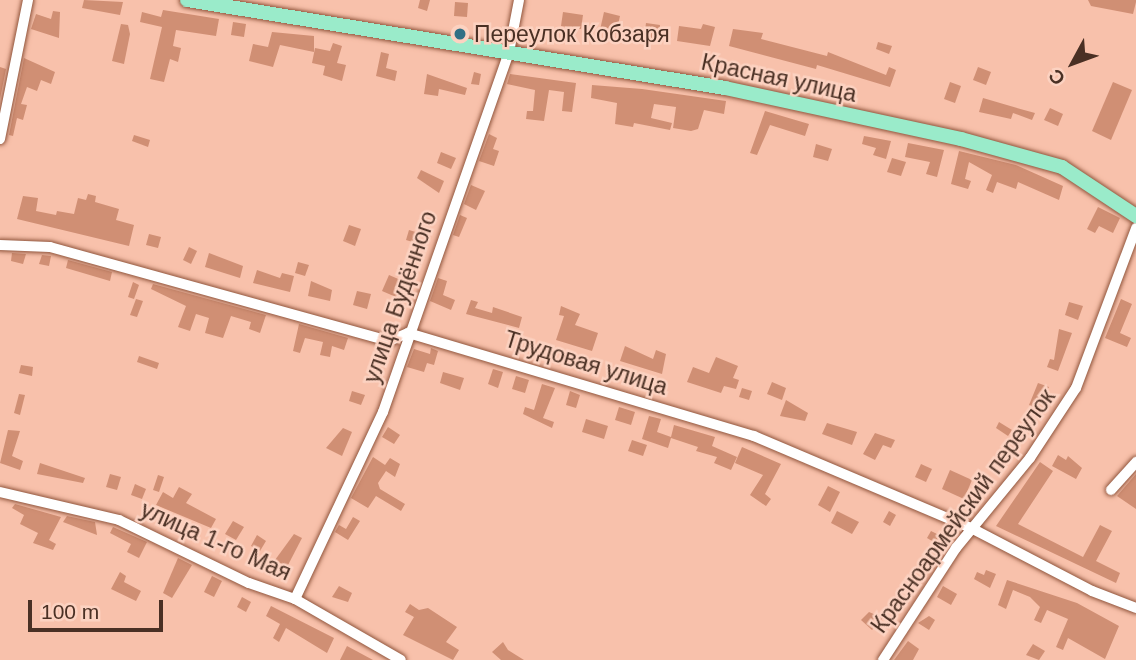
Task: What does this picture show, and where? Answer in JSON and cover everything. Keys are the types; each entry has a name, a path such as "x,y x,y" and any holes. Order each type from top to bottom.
{"main road":[{"name":"Красная улица","path":"187,0 724,88 961,139 1062,167 1136,216"}],"street":[{"path":"0,139 28,0"},
{"name":"улица Будённого","path":"295,599 383,412 408,332 509,52 519,0"},
{"name":"Красноармейский переулок","path":"883,660 973,529 1030,458 1076,388 1136,228"},
{"name":"Трудовая улица","path":"0,245 50,247 389,341 408,332 754,436 973,529 1092,591 1136,608"},
{"path":"1111,490 1136,462"},
{"name":"улица 1-го Мая","path":"0,492 119,520 248,583 295,599 401,660"}],"building":[{"path":"84,0 123,2 120,15 82,8"},
{"path":"420,0 430,0 427,11 418,8"},
{"path":"1088,0 1136,2 1133,14 1091,6"},
{"path":"455,2 468,3 467,17 454,16"},
{"path":"163,10 219,19 216,36 176,30 173,46 181,48 178,62 170,59 164,82 150,79 162,27 140,22 142,12 161,17"},
{"path":"53,11 60,12 59,38 31,29 36,14 51,19"},
{"path":"563,12 583,15 581,29 561,26"},
{"path":"604,12 620,16 616,34 600,30"},
{"path":"233,22 246,24 244,37 231,35"},
{"path":"646,23 660,25 658,40 644,38"},
{"path":"121,24 128,25 130,34 124,64 112,61"},
{"path":"703,24 715,27 710,46 677,41 679,26 701,29"},
{"path":"733,29 763,33 761,39 827,56 828,52 886,75 889,67 896,70 890,87 817,65 816,69 729,46"},
{"path":"272,32 314,36 314,52 280,45 273,67 249,61 253,44 268,47"},
{"path":"878,42 892,46 889,54 876,49"},
{"path":"333,43 342,46 337,63 346,65 342,81 323,75 325,66 312,63 315,48 330,51"},
{"path":"381,52 389,54 386,68 397,71 395,81 376,76"},
{"path":"24,58 55,72 51,84 41,80 37,91 27,87 21,104 27,105 23,120 17,118 13,136 9,135"},
{"path":"0,67 6,69 0,99"},
{"path":"978,67 991,72 986,85 973,80"},
{"path":"474,72 481,74 479,85 471,84"},
{"path":"427,74 467,88 465,95 439,89 438,96 424,94"},
{"path":"510,74 576,83 572,112 562,111 564,92 549,90 544,121 526,119 527,111 533,111 535,90 507,84"},
{"path":"950,82 961,86 955,103 944,99"},
{"path":"1113,82 1132,90 1111,140 1092,131"},
{"path":"592,85 726,101 724,114 704,110 698,129 691,131 673,128 676,107 654,104 651,118 672,123 670,130 634,123 633,127 615,124 617,103 591,98"},
{"path":"983,98 1035,113 1032,120 1013,113 1011,119 979,112"},
{"path":"1050,108 1063,114 1058,126 1044,120"},
{"path":"765,111 809,124 805,136 770,125 757,155 750,153"},
{"path":"489,134 497,138 493,149 499,151 494,166 479,161"},
{"path":"134,135 150,140 148,147 132,141"},
{"path":"864,136 891,141 886,159 873,155 876,148 862,144"},
{"path":"908,143 944,150 937,177 926,174 930,162 905,157"},
{"path":"816,144 832,149 828,161 813,157"},
{"path":"959,151 1016,165 1063,186 1059,200 1018,182 1016,189 997,182 993,193 986,190 992,175 969,162 965,179 971,181 968,189 951,184"},
{"path":"441,152 456,158 451,169 437,163"},
{"path":"892,158 906,162 901,176 887,172"},
{"path":"421,170 444,181 439,193 417,178"},
{"path":"471,185 485,191 476,210 464,204"},
{"path":"88,194 96,196 95,202 119,209 116,220 134,225 129,246 17,219 23,196 38,198 36,211 56,215 57,211 74,214 78,198 86,200"},
{"path":"1098,207 1120,218 1113,233 1099,226 1095,233 1087,229"},
{"path":"460,215 467,218 459,237 453,235"},
{"path":"349,225 361,229 355,246 343,241"},
{"path":"409,230 419,233 416,243 406,240"},
{"path":"149,234 161,237 158,248 146,245"},
{"path":"189,247 197,251 191,264 183,260"},
{"path":"12,253 26,254 23,264 11,261"},
{"path":"209,253 243,266 240,278 205,267"},
{"path":"42,255 51,256 49,266 39,264"},
{"path":"68,260 112,272 110,281 66,268"},
{"path":"298,262 309,265 305,276 295,273"},
{"path":"257,270 280,278 282,273 294,276 290,292 253,283"},
{"path":"389,275 403,281 396,297 382,291"},
{"path":"438,278 447,281 443,295 455,300 451,310 430,301"},
{"path":"311,281 332,290 330,301 308,296"},
{"path":"133,282 139,285 134,299 128,297"},
{"path":"153,284 266,315 260,333 249,329 251,322 231,316 223,338 205,333 209,318 196,314 190,331 178,327 186,306 151,289"},
{"path":"357,291 371,294 367,309 353,305"},
{"path":"136,299 143,301 137,317 130,315"},
{"path":"1121,299 1132,304 1120,333 1131,338 1127,347 1105,338"},
{"path":"471,300 478,302 475,308 492,313 493,307 522,317 519,328 466,314"},
{"path":"1069,302 1083,306 1078,320 1065,315"},
{"path":"561,306 580,314 575,325 598,333 592,351 556,340 564,316 559,315"},
{"path":"299,324 348,338 344,350 332,346 330,357 320,355 323,342 305,338 300,353 293,351"},
{"path":"1059,329 1072,333 1058,371 1047,367 1050,359 1054,360"},
{"path":"625,346 653,359 656,350 666,354 662,374 620,361"},
{"path":"431,348 438,351 434,365 427,363 424,372 407,367 414,349 430,354"},
{"path":"139,356 159,363 157,369 137,362"},
{"path":"716,357 738,366 733,378 739,380 736,389 724,386 721,393 687,382 693,367 709,373"},
{"path":"21,365 33,367 32,376 19,373"},
{"path":"493,369 503,372 498,388 488,384"},
{"path":"443,372 464,378 460,390 440,383"},
{"path":"516,376 529,380 525,393 512,389"},
{"path":"772,382 786,388 782,400 767,394"},
{"path":"1038,383 1049,387 1036,409 1029,405"},
{"path":"542,384 555,388 543,418 554,422 552,428 523,414 525,407 534,410"},
{"path":"742,388 752,391 749,400 739,397"},
{"path":"352,391 365,395 361,405 349,401"},
{"path":"570,391 580,395 576,408 566,405"},
{"path":"19,394 25,395 20,415 14,413"},
{"path":"786,400 808,413 805,421 780,416"},
{"path":"619,407 635,412 631,425 615,420"},
{"path":"649,416 661,419 657,432 671,437 674,425 715,437 712,446 737,457 731,470 714,463 717,457 696,451 698,447 671,438 668,448 642,439"},
{"path":"586,419 608,426 604,439 582,432"},
{"path":"999,422 1012,430 1008,436 996,428"},
{"path":"827,423 857,432 852,445 822,434"},
{"path":"388,427 400,435 394,444 382,437"},
{"path":"343,428 352,432 342,456 326,448"},
{"path":"8,430 20,431 12,456 23,461 20,470 0,463"},
{"path":"875,433 895,440 891,448 883,445 875,460 863,454"},
{"path":"632,440 647,445 643,456 628,451"},
{"path":"742,447 781,464 765,494 771,499 766,506 750,495 763,475 735,463"},
{"path":"1058,455 1066,460 1068,456 1082,468 1076,479 1052,466"},
{"path":"373,457 385,465 390,458 400,464 395,477 386,471 378,483 380,489 405,504 401,511 376,496 368,508 351,498"},
{"path":"1040,462 1053,471 1018,524 1083,557 1100,525 1112,531 1096,561 1120,573 1116,583 996,526"},
{"path":"40,463 85,478 83,483 37,474"},
{"path":"921,464 932,469 926,482 915,477"},
{"path":"950,470 972,480 964,499 942,489"},
{"path":"110,474 121,477 117,490 106,487"},
{"path":"1136,474 1136,509 1117,496"},
{"path":"158,475 164,477 159,492 153,490"},
{"path":"135,484 146,489 142,499 131,495"},
{"path":"828,486 840,492 830,512 818,505"},
{"path":"179,487 192,494 186,503 216,519 211,528 156,505 163,492 173,498"},
{"path":"15,504 61,517 49,540 56,544 53,550 33,543 38,533 20,524 24,515 12,508"},
{"path":"837,511 859,522 852,534 831,523"},
{"path":"889,511 896,515 890,526 883,522"},
{"path":"67,516 95,522 97,535 63,522"},
{"path":"353,517 360,521 348,540 335,532 339,525 346,529"},
{"path":"233,521 244,527 236,540 225,534"},
{"path":"113,527 147,542 139,558 127,552 131,544 110,533"},
{"path":"931,531 941,536 937,544 927,538"},
{"path":"294,534 302,538 287,567 275,560"},
{"path":"257,535 266,541 260,551 251,546"},
{"path":"178,558 192,565 172,598 163,593"},
{"path":"986,570 996,574 990,588 974,579 977,572 984,575"},
{"path":"120,572 126,576 124,582 141,591 136,601 111,589"},
{"path":"212,576 222,581 214,597 204,592"},
{"path":"1007,580 1077,603 1119,626 1105,659 1068,638 1063,650 1056,647 1068,619 1047,610 1041,623 1034,620 1040,607 1030,597 1013,590 1006,609 998,605"},
{"path":"339,586 352,593 348,602 332,597"},
{"path":"943,586 957,594 951,605 937,597"},
{"path":"242,597 251,602 246,612 237,607"},
{"path":"410,604 419,610 428,608 457,627 446,642 459,650 453,660 403,635 414,617 405,612"},
{"path":"271,606 334,638 327,653 286,628 279,642 273,638 280,624 266,616"},
{"path":"869,612 883,618 872,630 861,620"},
{"path":"929,616 935,620 929,630 918,623"},
{"path":"908,641 919,649 913,660 894,660"},
{"path":"503,642 508,650 524,660 501,660 492,652"},
{"path":"1033,644 1045,651 1039,660 1026,655"},
{"path":"347,646 373,660 340,660"}],"place":[{"name":"Переулок Кобзаря","path":"460,34"}]}
